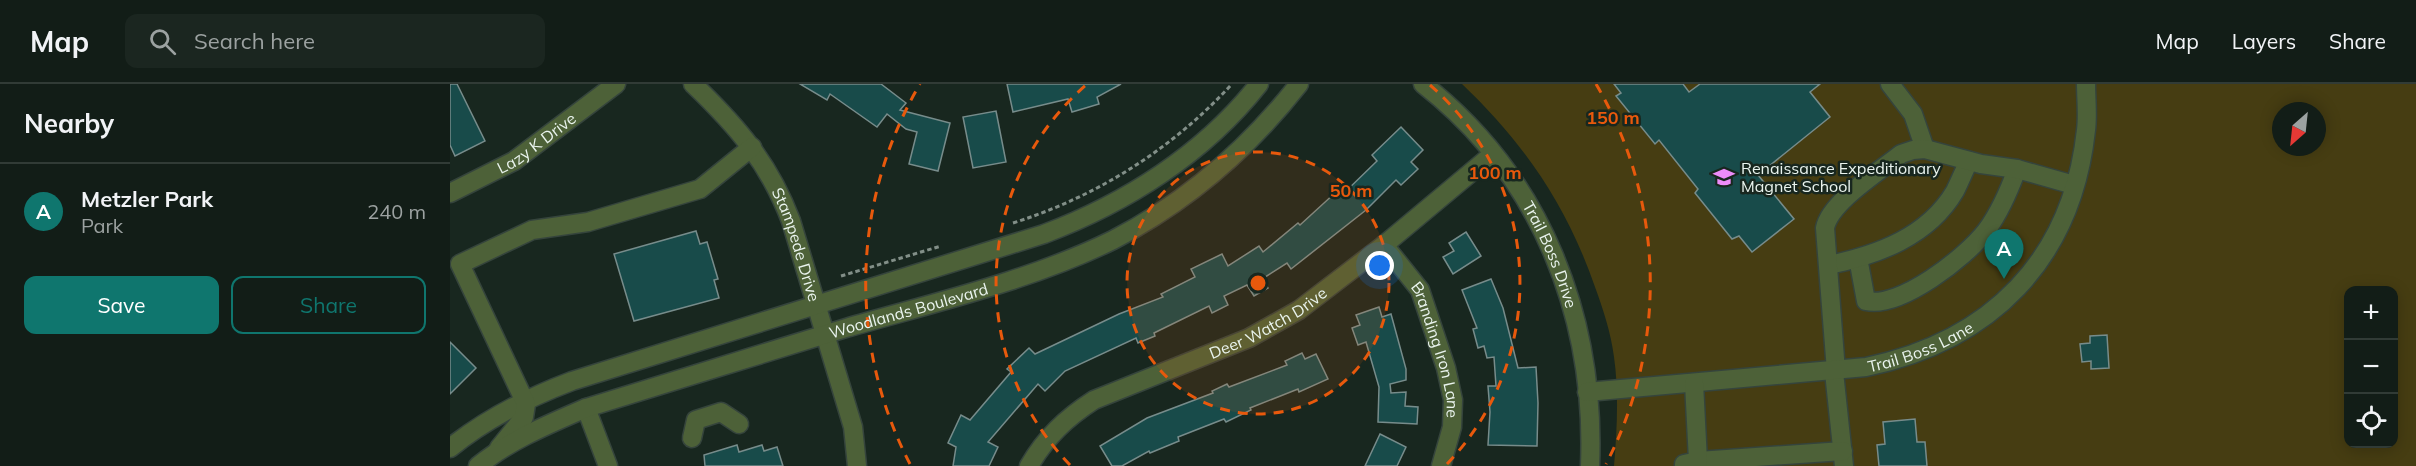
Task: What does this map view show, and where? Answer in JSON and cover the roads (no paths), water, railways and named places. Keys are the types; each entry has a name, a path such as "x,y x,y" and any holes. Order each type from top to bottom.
{"street":[{"name":"Lazy K Drive","path":"450,193 514,161 616,84"},
{"name":"Stampede Drive","path":"693,84 724,114 752,147 781,194 853,427 857,466"},
{"name":"Woodlands Boulevard","path":"450,448 493,417 524,400 608,369 1044,234 1106,207 1164,172 1196,147 1259,84"},
{"name":"Woodlands Boulevard","path":"478,466 494,454 546,425 586,408 1015,278 1082,254 1156,215 1215,174 1261,130 1299,84"},
{"name":"Trail Boss Drive","path":"1423,84 1463,119 1517,186 1540,224 1560,267 1578,327 1591,433 1590,466"},
{"path":"1890,84 1913,114 1925,149"},
{"name":"Trail Boss Lane","path":"1587,392 1835,371 1895,361 1929,350 1953,338 1981,320 2025,279 2056,236 2074,185 2086,129 2086,84"},
{"path":"494,454 524,417 526,408 460,264 532,230 588,222 700,189 752,147"},
{"path":"1694,383 1691,463 1844,458 1835,371 1825,228 1830,213 1901,154 1913,150 1925,149 1969,161 2017,169 2074,185"},
{"name":"Deer Watch Drive","path":"1029,466 1051,434 1072,414 1094,400 1249,338 1276,325 1299,310 1384,245 1493,154"},
{"path":"1828,265 1858,258 1909,238 1927,224 1954,192 1969,161"},
{"path":"1858,258 1866,301 1877,304 1916,288 1953,263 1979,239 2006,199 2017,169"},
{"name":"Branding Iron Lane","path":"1384,245 1420,291 1446,368 1453,400 1452,427 1441,466"},
{"path":"586,408 608,466"},
{"path":"692,438 696,420 721,412 739,424"}],"place":[{"name":"Renaissance Expeditionary Magnet School","path":"1724,177"},
{"name":"Metzler Park","path":"2004,279"}]}
